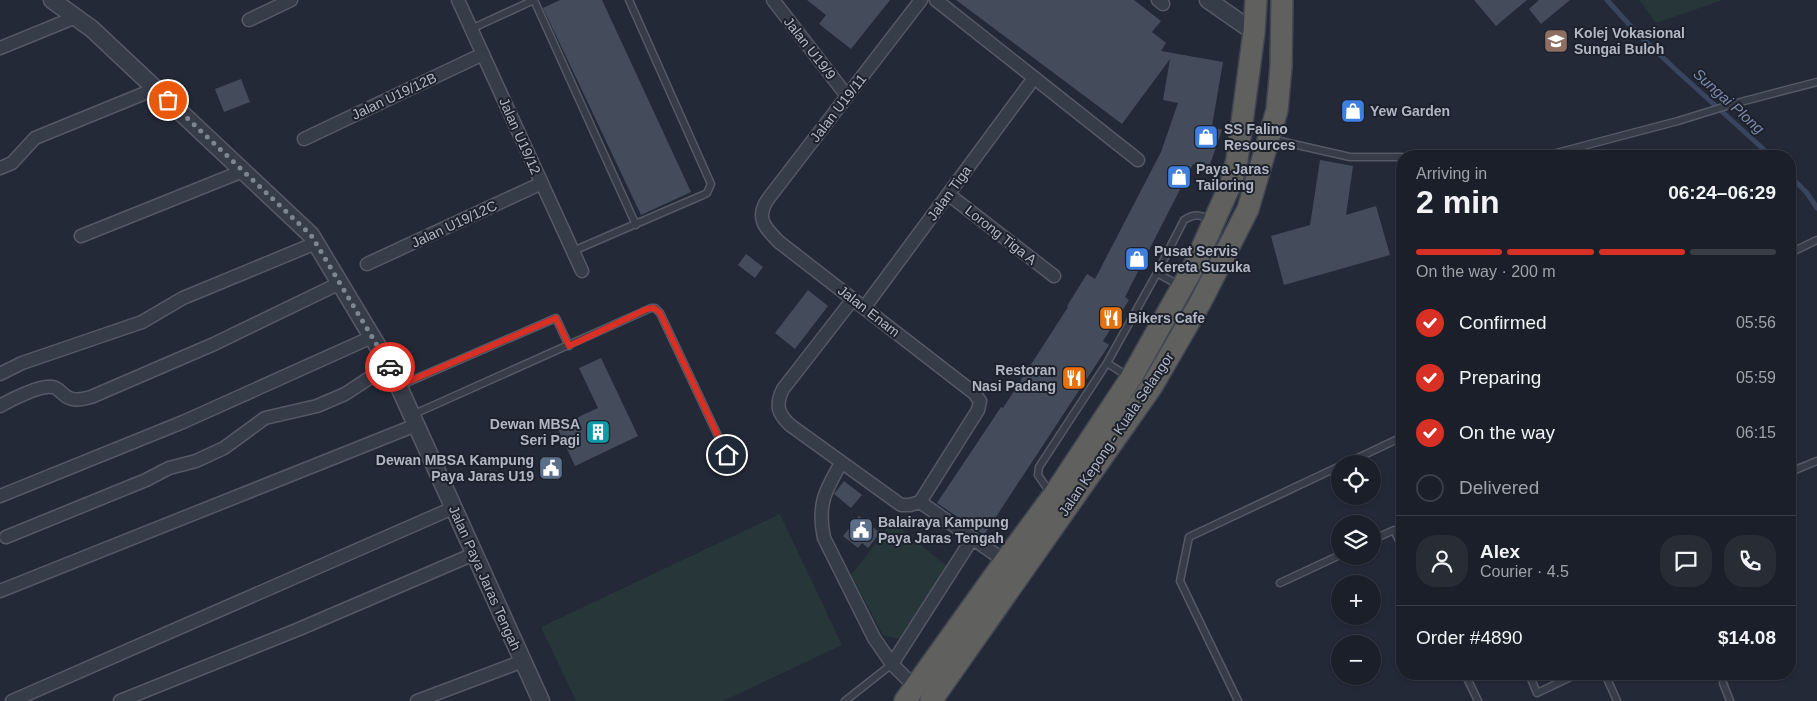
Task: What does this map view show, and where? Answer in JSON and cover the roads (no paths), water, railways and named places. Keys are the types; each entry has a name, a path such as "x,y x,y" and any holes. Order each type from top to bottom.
{"highway":[{"name":"Jalan Kepong - Kuala Selangor","path":"910,694 1054,496 1131,378 1194,266 1231,183 1237,160 1254,32 1256,0"},
{"path":"1248,209 1268,86 1268,55 1254,32 1266,23 1274,0"},
{"name":"Jalan Kepong - Kuala Selangor","path":"931,701 1152,386 1200,303 1248,209 1277,110 1281,67 1282,0"}],"street":[{"name":"Jalan Paya Jaras Tengah","path":"52,0 92,29 311,235 389,365 541,701"},
{"path":"249,20 291,0"},
{"name":"Jalan U19/12","path":"458,0 582,271"},
{"name":"Jalan U19/9","path":"773,0 847,96"},
{"name":"Jalan U19/11","path":"762,218 762,207 921,0"},
{"path":"936,0 1138,160"},
{"path":"1208,0 1254,32"},
{"path":"0,48 76,17"},
{"name":"Jalan U19/12B","path":"304,139 483,54"},
{"name":"Jalan Tiga","path":"864,308 1034,78"},
{"path":"0,168 12,163 35,138 155,88"},
{"path":"81,236 243,171"},
{"name":"Jalan U19/12C","path":"366,264 542,183"},
{"name":"Lorong Tiga A","path":"948,194 1054,276"},
{"name":"Jalan Enam","path":"762,218 768,230 779,242 974,393 980,401 978,410 920,502"},
{"path":"0,374 22,363 142,322 183,298 316,243"},
{"path":"0,406 51,386 72,399 79,400 91,397 214,344 340,283"},
{"path":"853,299 783,389 778,399 778,407 782,417 790,426 901,505 920,502 1005,562"},
{"path":"0,496 183,422 372,337"},
{"path":"6,537 146,480 169,468 196,461 224,448 265,418 317,406 345,394 389,365"},
{"path":"0,591 413,420"},
{"path":"841,463 829,485 821,510 824,538 874,638 910,694"},
{"path":"12,701 453,508"},
{"path":"892,664 972,539"},
{"path":"120,701 299,629 474,554"},
{"path":"417,701 523,662"}],"lane":[{"path":"472,29 534,0 636,224"},
{"path":"573,251 703,195 707,193 711,184 629,0"},
{"path":"1567,150 1817,82"},
{"path":"1270,139 1350,157 1396,157"},
{"path":"1054,496 1040,479 1038,475 1039,468 1107,363 1184,220 1192,215 1200,215 1214,221"},
{"path":"1796,250 1815,241"},
{"path":"1157,273 1182,287"},
{"path":"413,420 651,308 658,310 727,455"},
{"path":"398,386 556,318 569,346"},
{"path":"1107,363 1131,378"},
{"path":"1364,455 1396,440"},
{"path":"1796,470 1817,461"},
{"path":"1238,701 1180,581 1189,537 1331,470"},
{"path":"1381,536 1394,530 1396,534"},
{"path":"1280,583 1331,559"},
{"path":"845,701 892,664"},
{"path":"1468,680 1478,701"},
{"path":"1532,680 1538,693 1565,680"},
{"path":"1608,680 1617,701"},
{"path":"1723,682 1730,701"},
{"path":"852,701 858,692"}],"waterway":[{"name":"Sungai Plong","path":"1607,0 1636,32 1764,150"},
{"name":"Sungai Plong","path":"1796,182 1807,193 1817,208"}],"place":[{"name":"Kolej Vokasional Sungai Buloh","path":"1556,41"},
{"name":"Yew Garden","path":"1353,111"},
{"name":"SS Falino Resources","path":"1206,137"},
{"name":"Paya Jaras Tailoring","path":"1179,177"},
{"name":"Pusat Servis Kereta Suzuka","path":"1137,259"},
{"name":"Bikers Cafe","path":"1111,318"},
{"name":"Restoran Nasi Padang","path":"1074,378"},
{"name":"Dewan MBSA Seri Pagi","path":"598,432"},
{"name":"Dewan MBSA Kampung Paya Jaras U19","path":"551,468"},
{"name":"Balairaya Kampung Paya Jaras Tengah","path":"861,530"}]}
